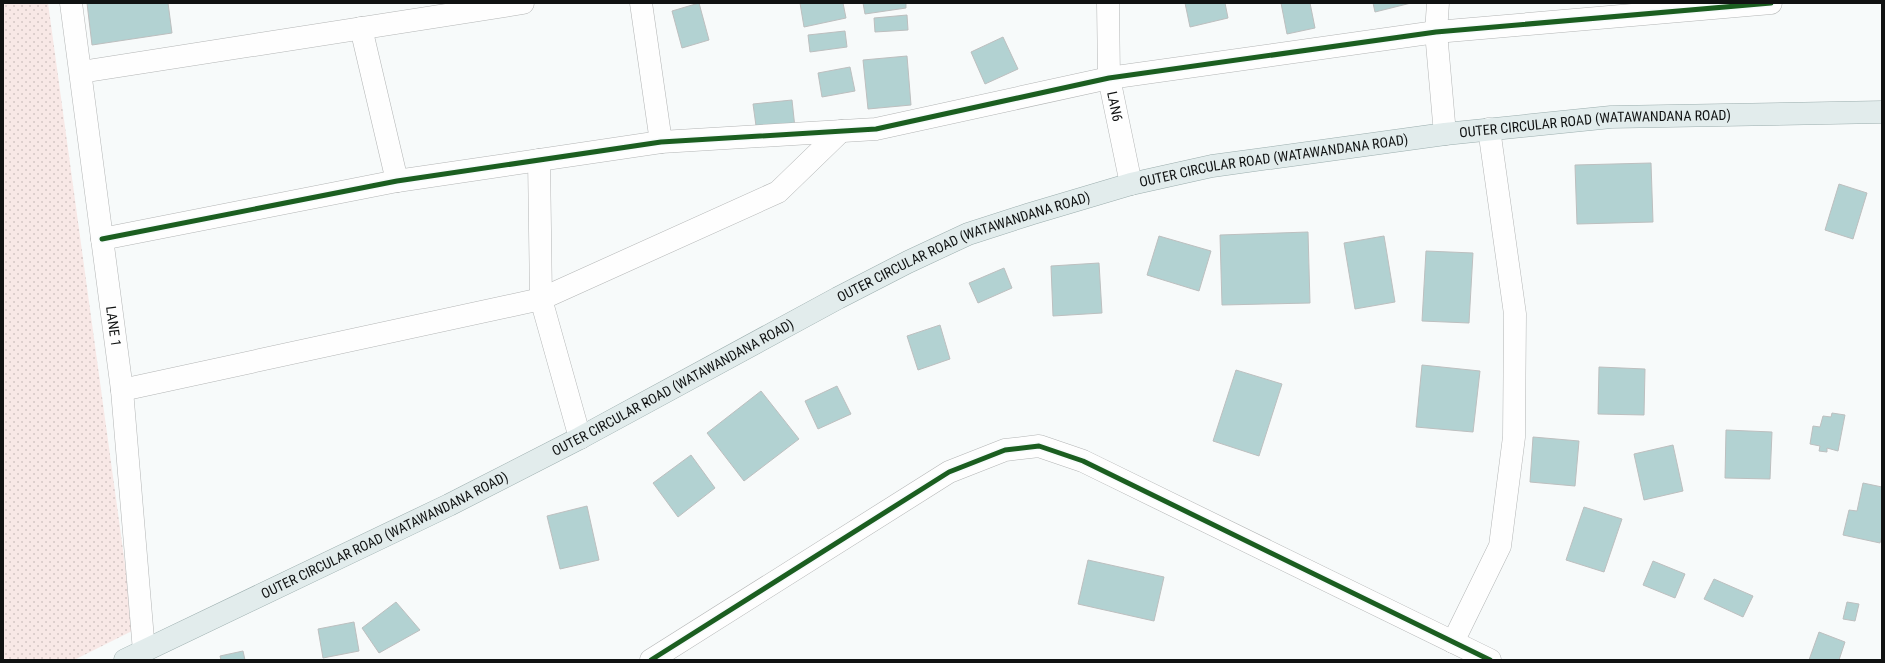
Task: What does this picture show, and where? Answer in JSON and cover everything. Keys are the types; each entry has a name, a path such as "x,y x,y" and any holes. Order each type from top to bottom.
{"main road":[{"name":"OUTER CIRCULAR ROAD (WATAWANDANA ROAD)","path":"135,655 442,509 580,438 838,298 968,234 1030,214 1131,184 1212,166 1445,134 1611,117 1882,112"}],"street":[{"name":"LANE 1","path":"71,3 122,390 135,655"},
{"path":"81,72 523,3"},
{"path":"641,3 661,142"},
{"name":"LAN6","path":"1108,3 1109,78 1131,184"},
{"path":"1438,3 1436,32 1445,134"},
{"path":"102,239 397,181 661,142 876,129 1109,78 1436,32 1772,3"},
{"path":"361,28 397,181"},
{"path":"1453,642 1500,546 1514,436 1515,314 1489,129"},
{"path":"122,390 540,299 778,192 841,131"},
{"path":"539,160 540,299 580,438"},
{"path":"651,660 950,472 1005,450 1039,446 1083,461 1490,660"}],"shaded area":[{"path":"3,3 48,3 134,630 74,660 3,660"}],"building":[{"path":"87,3 168,3 172,33 92,45"},
{"path":"699,3 709,40 682,48 672,11"},
{"path":"800,3 843,3 846,18 804,27"},
{"path":"863,3 906,3 906,8 865,14"},
{"path":"1185,3 1225,3 1228,18 1190,27"},
{"path":"1281,3 1310,3 1315,28 1287,34"},
{"path":"1373,3 1411,3 1375,12"},
{"path":"907,15 908,30 875,32 874,18"},
{"path":"845,31 847,47 810,52 808,35"},
{"path":"1003,37 1018,69 985,84 971,52"},
{"path":"907,56 911,105 868,109 863,60"},
{"path":"850,67 855,91 822,97 818,73"},
{"path":"792,100 795,128 757,133 753,104"},
{"path":"1651,163 1653,222 1577,224 1575,165"},
{"path":"1839,184 1867,193 1853,239 1825,230"},
{"path":"1308,232 1310,303 1222,305 1220,235"},
{"path":"1159,236 1211,251 1199,291 1147,275"},
{"path":"1384,236 1395,302 1355,309 1344,243"},
{"path":"1426,251 1473,253 1469,323 1422,321"},
{"path":"1099,263 1102,313 1053,316 1051,266"},
{"path":"1004,268 1012,288 978,303 969,283"},
{"path":"940,325 950,359 918,370 907,336"},
{"path":"1422,365 1480,371 1473,432 1416,427"},
{"path":"1599,367 1645,369 1644,415 1598,414"},
{"path":"1236,370 1282,384 1259,456 1213,441"},
{"path":"837,386 851,414 818,429 805,401"},
{"path":"761,391 799,439 744,481 707,433"},
{"path":"1832,413 1845,415 1838,451 1827,448 1827,452 1819,451 1820,446 1810,444 1813,426 1820,427 1823,416 1831,417"},
{"path":"1726,430 1772,432 1770,479 1725,478"},
{"path":"1533,437 1579,441 1575,486 1530,482"},
{"path":"1673,445 1683,491 1644,500 1634,454"},
{"path":"691,455 715,488 678,517 653,483"},
{"path":"1863,483 1882,487 1882,536 1880,543 1843,535 1849,510 1857,511"},
{"path":"587,506 599,560 560,569 547,516"},
{"path":"1584,507 1622,519 1604,572 1566,560"},
{"path":"1088,560 1164,577 1154,621 1078,604"},
{"path":"1653,561 1685,574 1675,598 1643,585"},
{"path":"1714,579 1753,596 1743,617 1704,599"},
{"path":"396,602 420,630 379,653 362,628"},
{"path":"1847,602 1859,604 1855,621 1843,619"},
{"path":"354,622 359,651 323,658 318,629"},
{"path":"1819,632 1845,642 1839,660 1809,660"},
{"path":"243,651 245,660 221,660 220,656"}],"cycle path":[{"path":"102,239 397,181 661,142 876,129 1109,78 1436,32 1771,3"},
{"path":"651,660 949,472 1005,450 1039,446 1083,461 1490,660"}]}
